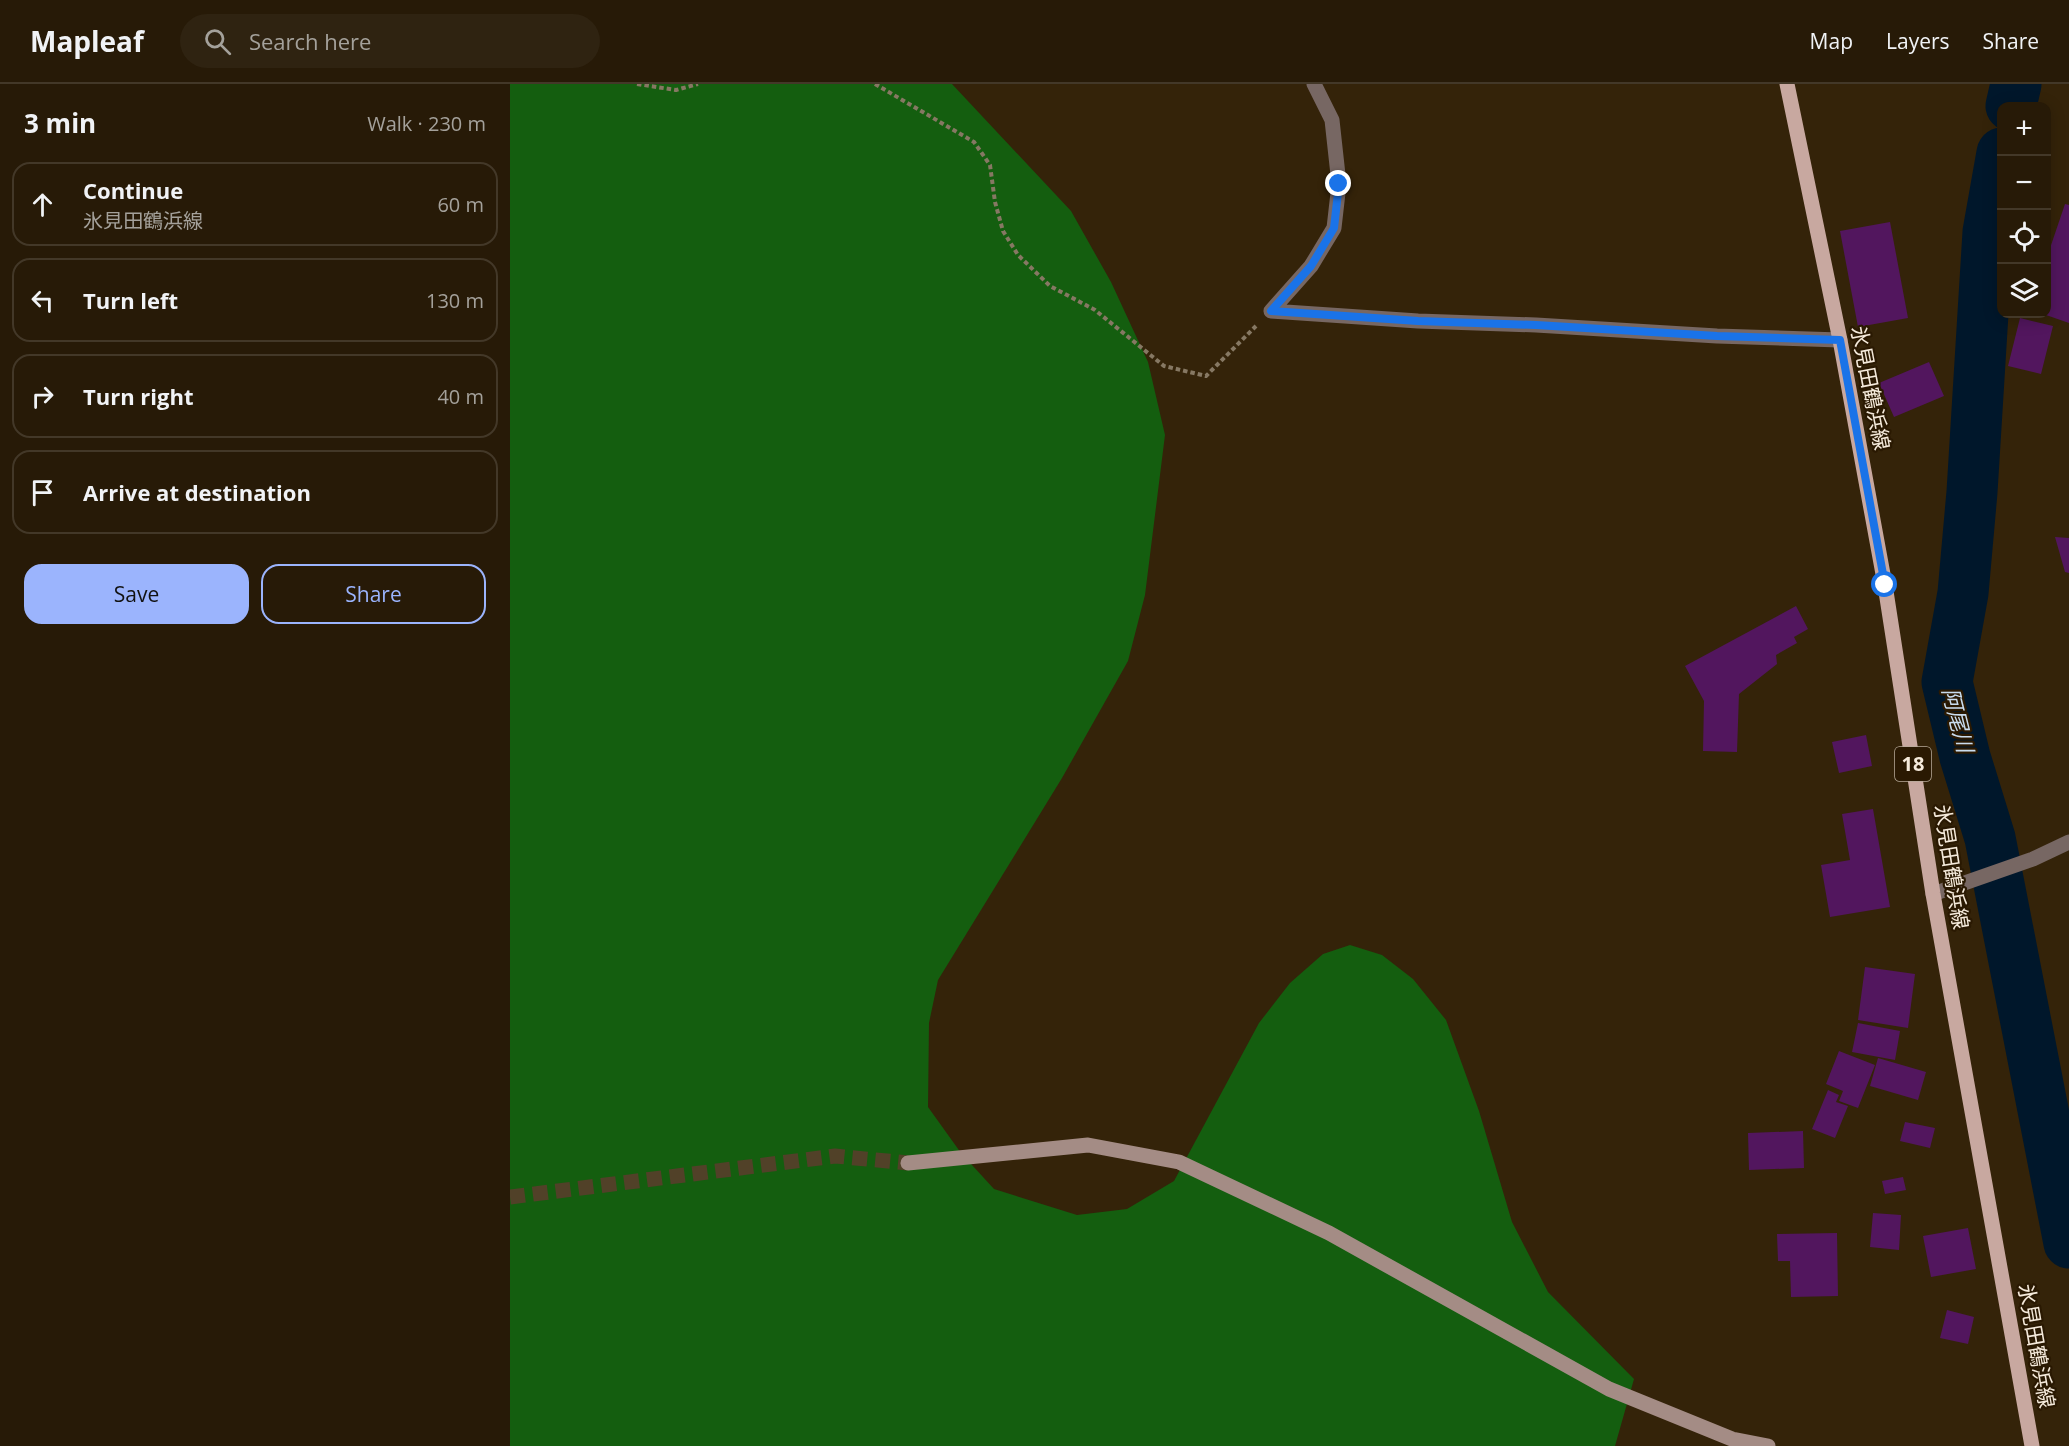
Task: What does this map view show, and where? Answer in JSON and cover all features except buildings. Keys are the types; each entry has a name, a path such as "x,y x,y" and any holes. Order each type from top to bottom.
{"main road":[{"name":"氷見田鶴浜線","path":"1787,84 1840,340 1885,585 1934,894 2032,1446"}],"street":[{"path":"1271,311 1311,266 1334,228 1339,184 1332,120 1314,84"},
{"path":"1271,311 1418,321 1840,340"},
{"path":"1934,894 2033,859 2069,842"},
{"path":"908,1163 1088,1145 1179,1162 1329,1233 1609,1389 1732,1439 1768,1446"}],"path":[{"path":"637,84 676,90 698,84"},
{"path":"875,84 974,142 990,165 995,202 1003,231 1017,255 1050,286 1095,310 1164,366 1206,376 1271,311"}],"green space":[{"path":"510,84 952,84 1071,211 1111,282 1148,362 1165,435 1145,595 1128,661 1062,778 938,980 929,1023 928,1107 961,1153 994,1189 1077,1215 1127,1209 1174,1181 1259,1023 1290,983 1323,954 1350,945 1382,955 1413,979 1446,1020 1479,1111 1512,1222 1548,1292 1634,1379 1615,1446 510,1446"}],"waterway":[{"name":"阿尾川","path":"2012,102 2016,84"},
{"name":"阿尾川","path":"2001,156 1988,232 1972,492 1963,593 1947,682 1965,757 1990,838 2069,1243"}],"tunnel":[{"path":"510,1197 835,1156 908,1163"}],"route":[{"path":"1339,184 1334,228 1311,266 1271,311 1418,321 1840,340 1885,585"}]}
